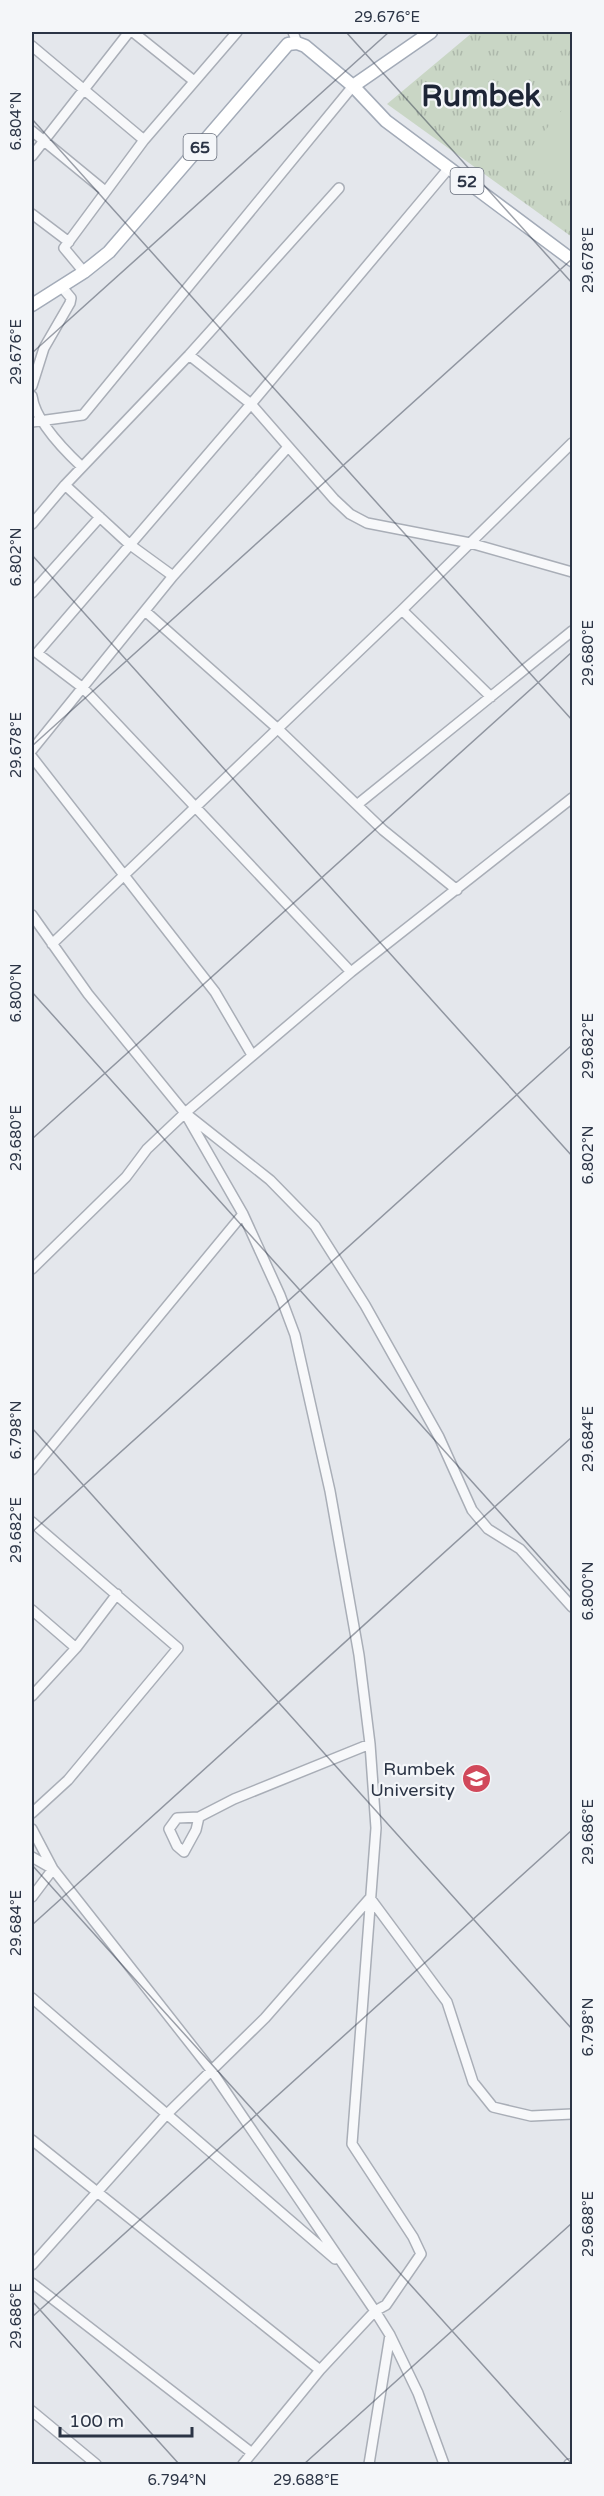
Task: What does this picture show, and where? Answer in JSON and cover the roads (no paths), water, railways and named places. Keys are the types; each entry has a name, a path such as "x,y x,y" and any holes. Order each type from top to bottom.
{"main road":[{"path":"353,86 431,32"},
{"name":"65","path":"32,304 84,272 109,252 295,37 366,98"},
{"name":"52","path":"366,98 386,121 573,260"}],"street":[{"path":"32,156 131,32 194,81"},
{"path":"84,272 64,248 144,140 237,32"},
{"path":"32,46 144,140"},
{"path":"32,422 83,415 353,86"},
{"path":"32,131 105,191"},
{"path":"351,972 82,688 36,653 251,404 449,168"},
{"path":"32,524 65,485 189,355 339,188"},
{"path":"32,214 69,242"},
{"path":"32,386 44,348 70,303 71,298 61,286"},
{"path":"189,355 251,404 333,499 358,518 367,523 470,543 573,572"},
{"path":"32,396 32,403 42,420 65,451 82,467"},
{"path":"52,944 402,610 573,443"},
{"path":"32,750 173,576 288,447"},
{"path":"65,485 129,544 173,576"},
{"path":"32,593 100,517"},
{"path":"402,610 491,696"},
{"path":"145,611 278,729 383,830 457,890"},
{"path":"358,804 573,631"},
{"path":"32,756 215,992 252,1055"},
{"path":"32,1269 126,1177 147,1149 185,1113 351,972 573,798"},
{"path":"32,915 88,994 185,1113 243,1214 280,1294 295,1335 330,1491 358,1655 370,1744 375,1828 352,2144 413,2237 421,2254 386,2305 375,2311 320,2370 243,2464"},
{"path":"185,1113 270,1180 315,1226 365,1305 439,1437 472,1510 488,1529 520,1549 573,1607"},
{"path":"32,1470 243,1214"},
{"path":"32,1522 178,1648 68,1780 32,1813"},
{"path":"32,1696 76,1648 117,1594"},
{"path":"32,1610 76,1648"},
{"path":"199,1816 234,1799 370,1744"},
{"path":"32,1829 53,1869 211,2070 375,2311 390,2335 418,2393 444,2464"},
{"path":"32,1857 53,1869"},
{"path":"32,1897 53,1869"},
{"path":"32,2265 166,2115 265,2018 370,1898"},
{"path":"370,1898 447,2002 473,2082 493,2107 531,2116 573,2114"},
{"path":"32,1998 343,2266"},
{"path":"32,2140 95,2193 320,2370"},
{"path":"32,2283 252,2453"},
{"path":"369,2464 390,2335"},
{"path":"32,2410 96,2464"}],"place":[{"name":"Rumbek University","path":"476,1779"}],"district":[{"name":"Rumbek","path":"481,96"}]}
